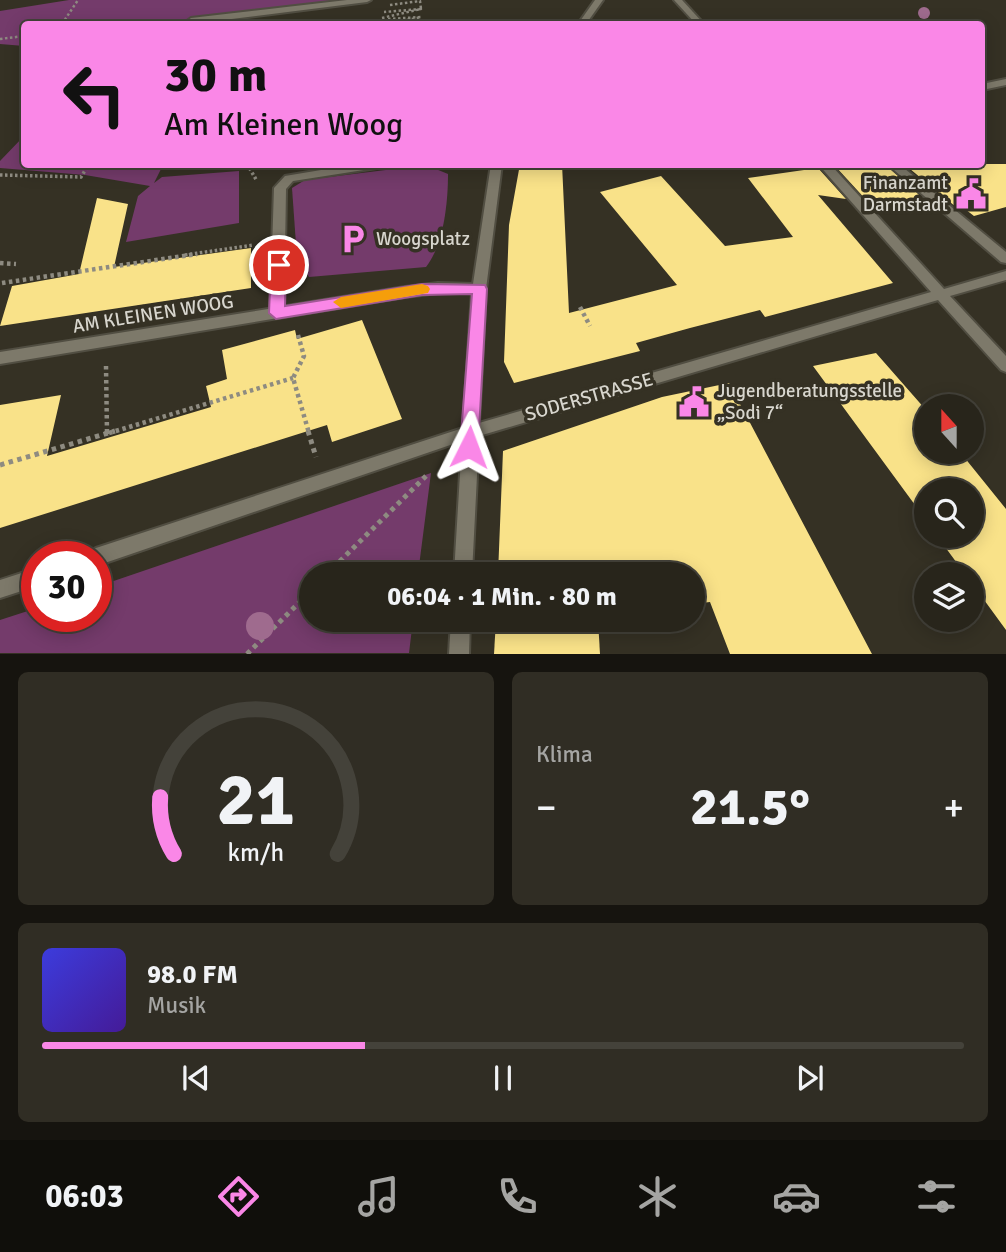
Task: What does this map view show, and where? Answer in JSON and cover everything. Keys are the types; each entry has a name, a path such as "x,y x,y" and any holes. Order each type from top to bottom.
{"street":[{"path":"191,21 367,0"},
{"path":"584,21 599,0"},
{"path":"678,0 697,21"},
{"path":"985,86 1006,82"},
{"path":"276,313 279,188 289,178 356,168"},
{"path":"464,562 480,289 496,168"},
{"path":"827,168 1006,366"},
{"path":"897,168 1006,259"},
{"name":"SODERSTRASSE","path":"112,552 470,432 1006,275"},
{"name":"AM KLEINEN WOOG","path":"0,358 422,289 480,289"},
{"path":"0,589 21,582"},
{"path":"459,653 460,632"}],"path":[{"path":"64,21 78,0"},
{"path":"378,7 420,1 421,9"},
{"path":"380,12 421,9"},
{"path":"382,18 421,9"},
{"path":"384,21 383,19 421,17 401,21"},
{"path":"0,39 21,36"},
{"path":"0,174 81,177 87,168"},
{"path":"2,283 279,242"},
{"path":"0,263 16,264"},
{"path":"580,307 590,326"},
{"path":"299,337 304,356 293,378 315,452"},
{"path":"106,369 107,434"},
{"path":"0,465 293,378"},
{"path":"339,562 436,467"},
{"path":"247,653 299,603"}],"shaded area":[{"path":"69,0 337,0 224,14 221,21 21,21 21,46 0,44 0,11"},
{"path":"21,139 21,168 162,168 154,183 162,177 239,171 239,223 126,242 138,196 150,186 85,175 0,168 0,161"},
{"path":"402,168 433,168 448,174 446,210 441,235 432,258 426,267 309,277 297,258 292,188 305,180"},
{"path":"431,473 420,562 299,562 299,632 412,632 409,653 0,653 0,620 21,613 21,632 112,632 112,582"}],"building":[{"name":"Finanzamt Darmstadt","path":"985,164 1006,164 1006,207 974,216 961,206 956,207 909,168 985,168"},
{"path":"519,168 562,168 569,313 677,285 600,192 661,176 725,246 793,237 748,178 818,168 846,199 818,195 893,283 765,317 760,310 690,328 636,343 640,351 514,383 504,362 509,225"},
{"path":"837,168 889,168 929,204 914,210 869,203"},
{"path":"97,198 128,204 114,267 251,248 251,288 0,326 12,286 79,274"},
{"path":"362,320 402,419 332,442 327,425 0,528 0,405 61,395 47,456 211,407 206,386 227,379 222,350 295,330 297,339"},
{"path":"876,353 914,396 914,464 970,464 981,478 914,478 914,504 813,366"},
{"path":"729,383 872,654 730,654 710,602 705,603 705,562 498,562 503,451 662,397"},
{"path":"984,482 1006,509 1006,630 984,600 984,562 956,562 946,548 984,548"},
{"path":"495,632 599,632 600,654 494,654"}],"slow traffic":[{"path":"341,302 422,289"}],"place":[{"name":"Finanzamt Darmstadt","path":"971,194"},
{"name":"Woogsplatz","path":"353,239"},
{"name":"Jugendberatungsstelle „Sodi 7“","path":"694,402"}],"route":[{"path":"279,265 276,313 422,289 480,289 469,447"}]}
